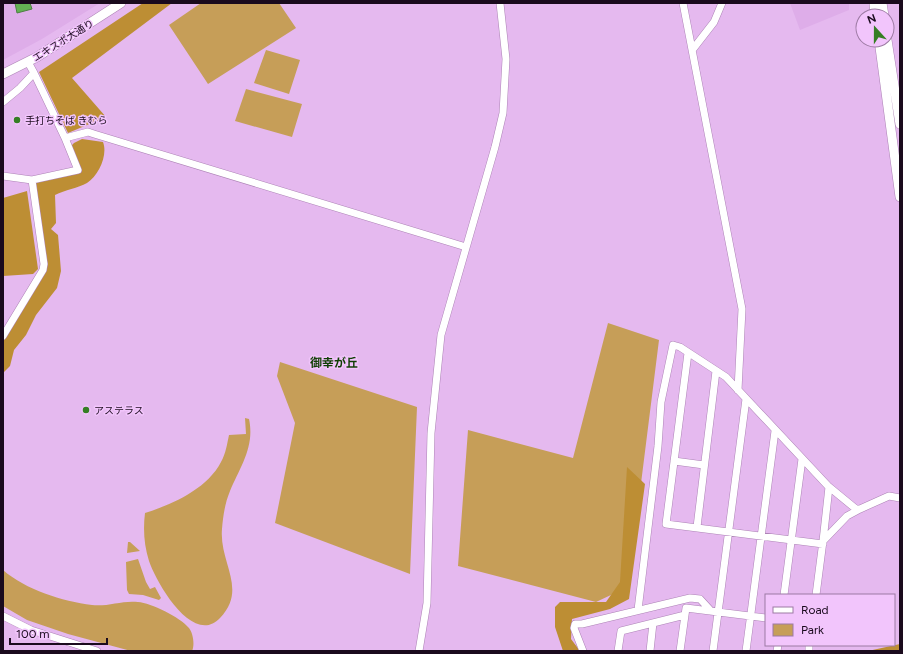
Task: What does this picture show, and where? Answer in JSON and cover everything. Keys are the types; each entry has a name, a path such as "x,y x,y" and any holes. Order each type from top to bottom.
{"main road":[{"name":"エキスポ大通り","path":"3,74 28,62 121,3"},
{"path":"880,48 900,197"},
{"path":"888,48 900,124"}],"street":[{"path":"419,651 427,603 431,433 441,335 495,147 503,112 506,59 500,3"},
{"path":"683,3 693,49 708,140 742,308 738,390"},
{"path":"693,49 714,22 722,3"},
{"path":"3,176 32,180 78,170 65,138 28,62"},
{"path":"3,102 20,88 34,73"},
{"path":"65,138 88,132 466,247"},
{"path":"3,336 43,270 44,264 32,180"},
{"path":"638,610 658,446 661,402 673,345 726,377 829,487 856,509 860,510"},
{"path":"688,353 666,524 792,540 823,542"},
{"path":"697,527 716,371"},
{"path":"713,651 714,612 729,532 746,399"},
{"path":"746,651 775,431"},
{"path":"784,594 802,459"},
{"path":"674,461 704,465"},
{"path":"816,594 829,487"},
{"path":"823,542 847,516 889,496 900,498"},
{"path":"583,651 574,628 575,624 695,598 702,601 714,612"},
{"path":"680,651 686,608 765,618"},
{"path":"618,651 621,631 685,615"},
{"path":"3,616 31,630 97,651"},
{"path":"650,651 653,623"}],"shaded area":[{"path":"3,3 100,3 42,39 3,60"},
{"path":"15,3 30,3 32,9 17,13"},
{"path":"143,3 172,3 72,78 106,117 68,133 39,72"},
{"path":"790,3 849,3 849,10 800,30"},
{"path":"82,139 103,142 103,159 99,170 87,183 55,195 56,223 51,229 58,235 61,271 57,288 36,315 26,335 14,350 10,366 3,373 3,339 45,271 35,184 37,182 80,171 71,146"},
{"path":"27,191 38,269 33,274 3,276 3,198"},
{"path":"627,467 645,484 629,599 610,609 572,619 571,639 580,651 563,651 555,627 555,607 560,602 606,602 620,582"},
{"path":"900,644 900,651 868,651 895,646"}],"green space":[{"path":"201,3 279,3 296,28 208,84 169,25"},
{"path":"266,50 300,60 289,94 254,83"},
{"path":"246,89 302,104 292,137 235,121"},
{"path":"608,323 659,340 628,587 596,602 458,566 468,430 573,458"},
{"path":"280,362 417,407 410,574 275,523 295,423 277,376"},
{"path":"245,418 249,419 250,439 246,456 228,496 224,510 222,529 222,541 232,586 232,597 228,607 220,618 209,625 198,624 188,618 177,608 167,596 153,571 147,555 145,543 145,513 178,500 198,488 207,480 215,472 223,459 229,435 246,434"},
{"path":"128,542 130,542 140,551 127,553"},
{"path":"138,559 146,582 150,589 155,587 161,598 159,600 143,595 129,594 127,590 126,562"},
{"path":"3,570 33,589 69,601 92,605 138,602 157,608 179,619 189,628 193,639 192,651 131,651 68,634 27,620 3,606"}],"place":[{"name":"手打ちそば きむら","path":"17,120"},
{"name":"アステラス","path":"86,410"}],"district":[{"name":"御幸が丘","path":"334,363"}]}
